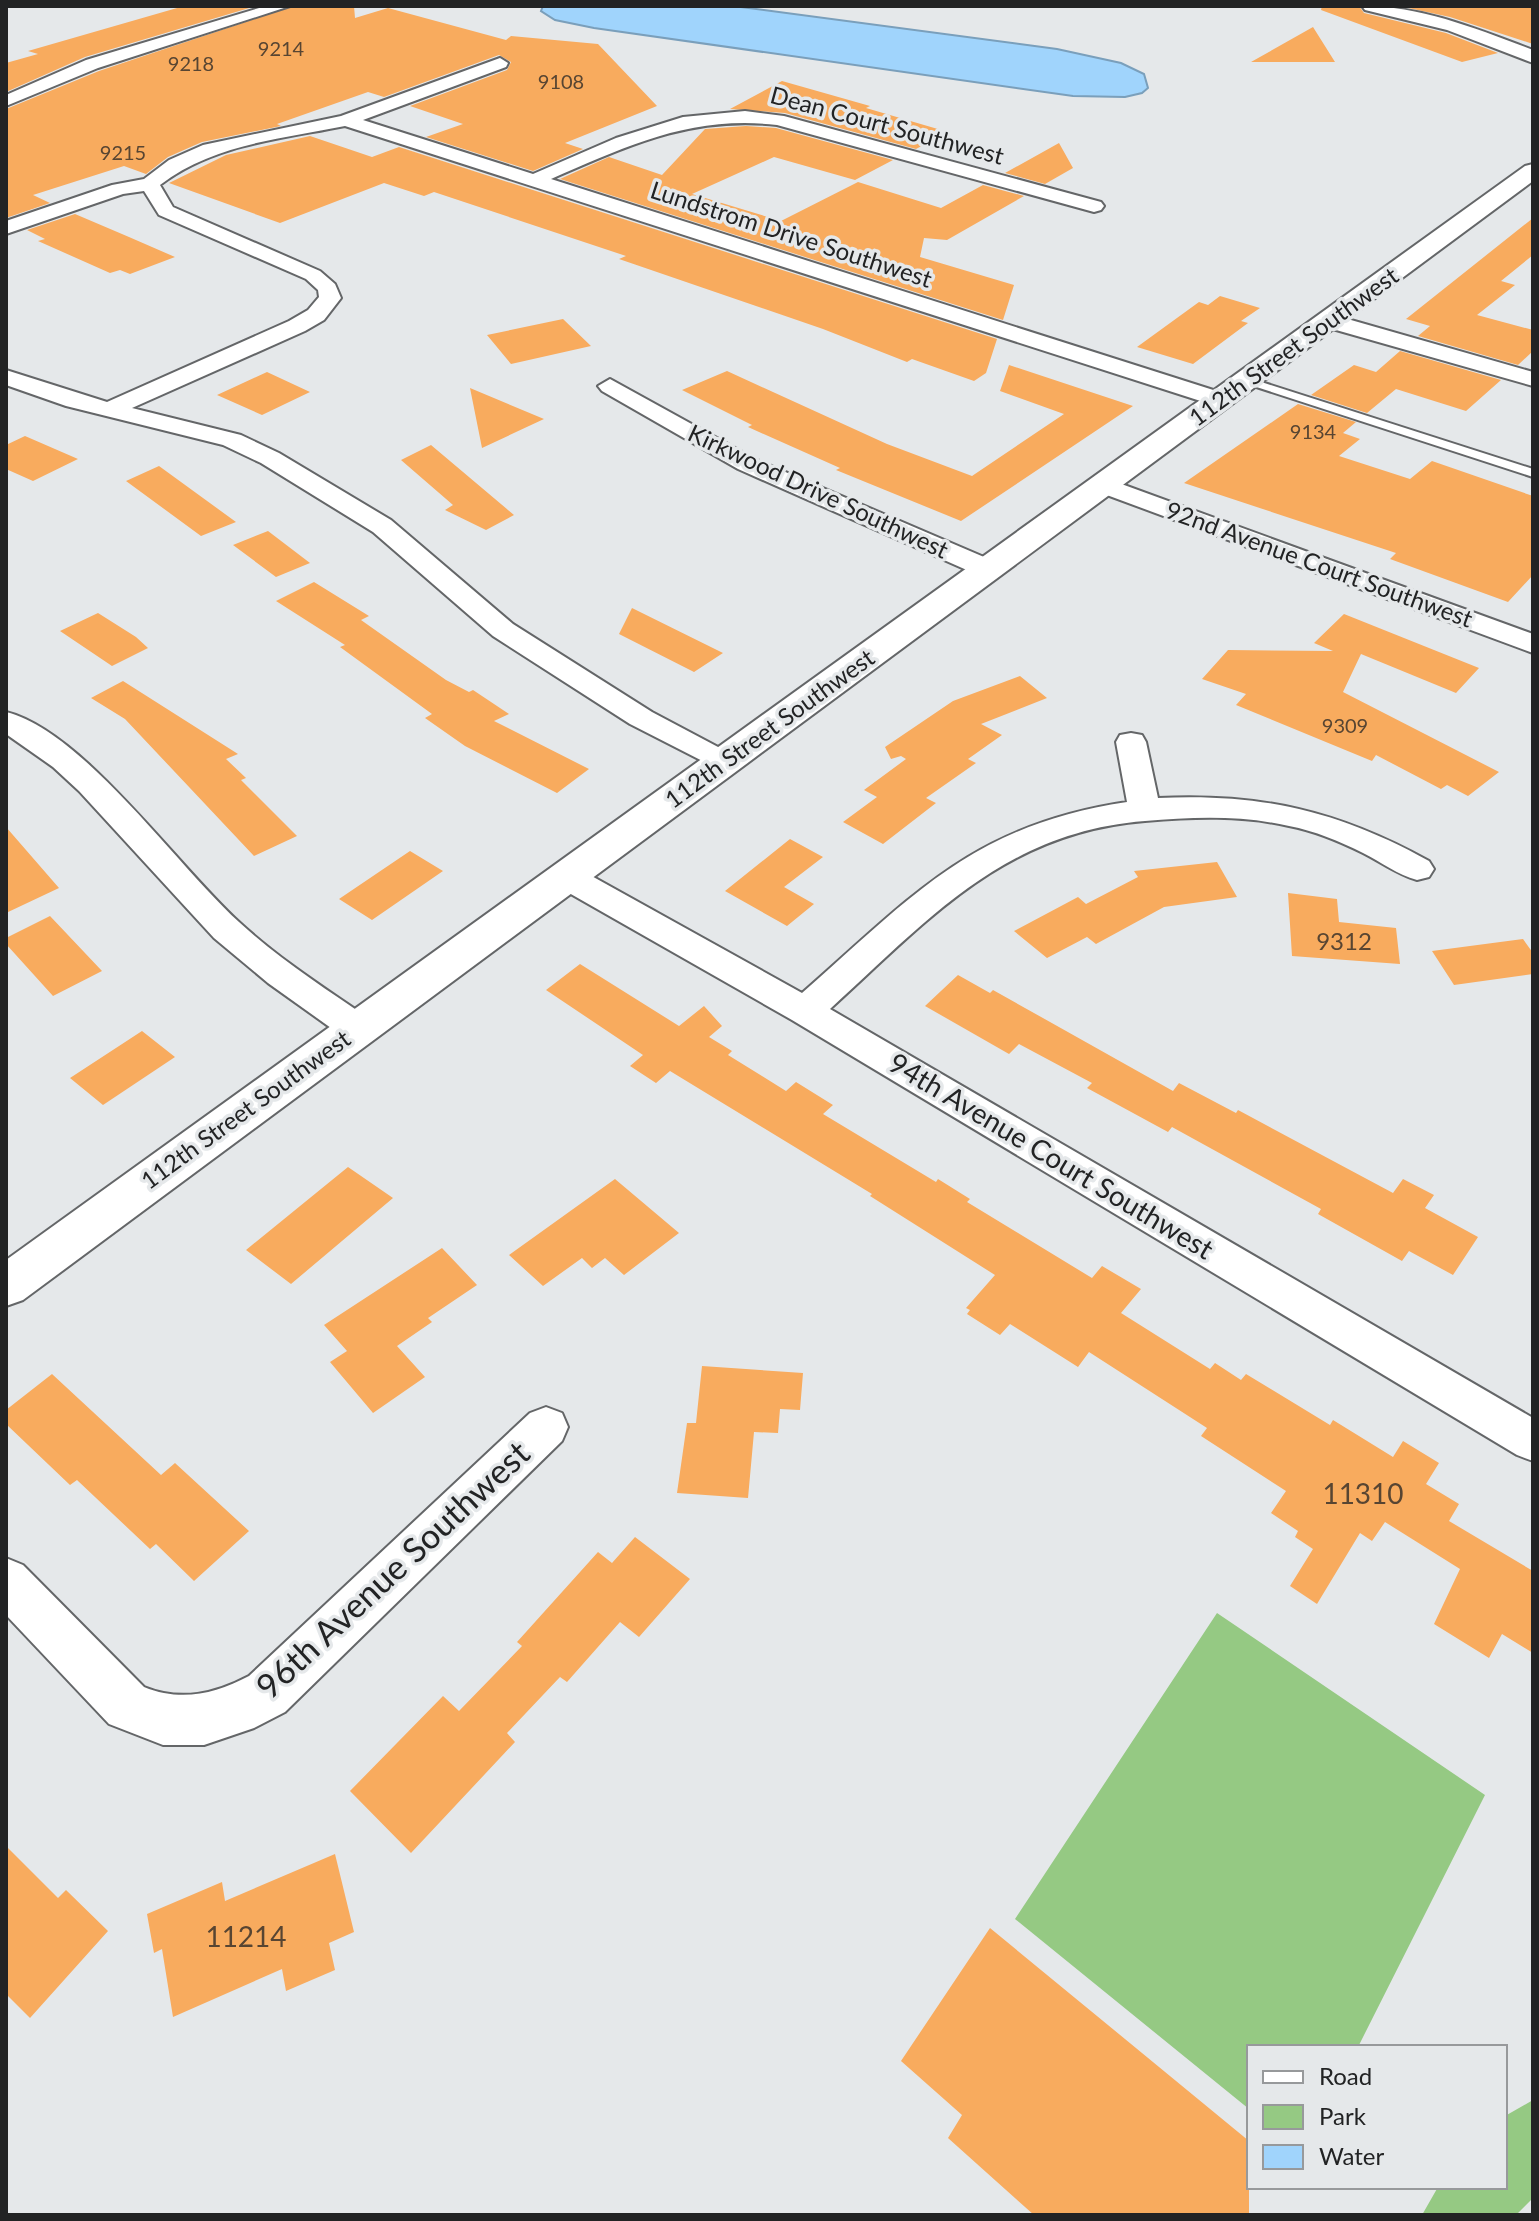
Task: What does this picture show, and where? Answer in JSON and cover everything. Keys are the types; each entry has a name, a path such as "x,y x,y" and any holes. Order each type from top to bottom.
{"street":[{"path":"6,101 92,64 282,6"},
{"path":"1371,6 1453,26 1533,57"},
{"path":"6,228 108,193 150,184 176,164 209,149 346,120 500,63"},
{"name":"Dean Court Southwest","path":"534,180 672,123 710,116 745,115 778,120 1094,206"},
{"name":"Lundstrom Drive Southwest","path":"346,120 534,180 1234,390"},
{"name":"112th Street Southwest","path":"6,1286 1533,171"},
{"path":"109,410 263,342 316,315 330,298 323,281 166,211 150,184"},
{"path":"1330,321 1533,379"},
{"path":"6,377 109,410 232,440 270,458 382,526 503,630 641,718 724,763"},
{"name":"Kirkwood Drive Southwest","path":"610,386 687,433 760,471 988,569"},
{"name":"92nd Avenue Court Southwest","path":"1105,486 1533,644"},
{"path":"6,721 86,779 210,915 284,977 358,1029"},
{"path":"1131,742 1145,811"},
{"path":"805,1011 975,864 1018,842 1065,825 1145,811 1223,808 1328,826 1367,841 1417,869"},
{"name":"94th Avenue Court Southwest","path":"567,877 805,1011 1533,1441"},
{"name":"96th Avenue Southwest","path":"6,1581 127,1706 163,1720 204,1720 236,1710 267,1694 546,1427"}],"lane":[{"path":"1234,390 1533,473"}],"green space":[{"path":"1217,1613 1485,1795 1359,2045 1247,2045 1247,2107 1015,1919"},
{"path":"1533,2100 1533,2198 1516,2215 1422,2215 1437,2189 1507,2189 1507,2115"}],"water":[{"path":"543,6 733,6 1057,49 1121,63 1144,74 1148,88 1142,93 1125,97 1073,96 594,28 555,20 541,11"}],"building":[{"path":"184,6 256,6 85,57 6,92 6,63 38,54 28,51"},
{"path":"293,6 354,6 355,18 388,8 506,40 511,36 598,44 657,106 565,143 583,149 533,171 426,137 463,124 410,106 507,70 511,62 499,55 384,97 368,92 277,124 281,126 202,142 168,157 146,174 124,166 33,195 50,203 6,218 6,109 99,71"},
{"path":"1322,6 1359,6 1364,13 1446,33 1498,53 1462,62 1321,10"},
{"path":"1399,6 1533,6 1533,44 1450,17"},
{"path":"1313,27 1335,62 1251,62"},
{"path":"782,81 948,132 916,149 785,113 730,109"},
{"path":"746,126 776,128 893,160 855,180 774,157 692,194 781,221 858,182 941,208 983,185 1024,196 947,240 924,238 920,257 1014,285 1003,320 560,179 609,157 662,175 705,129"},
{"path":"310,136 372,157 399,147 997,339 986,373 974,381 912,359 907,362 823,329 619,259 626,256 434,192 424,196 384,183 280,223 169,183 226,155"},
{"path":"1059,143 1073,168 1045,184 1005,173"},
{"path":"75,214 175,257 130,274 120,270 110,273 38,241 45,239 27,230"},
{"path":"1533,218 1533,255 1501,281 1515,285 1477,315 1533,330 1533,351 1518,365 1418,336 1430,326 1406,319"},
{"path":"1220,296 1260,308 1241,321 1248,323 1193,364 1137,347 1199,302 1208,305"},
{"path":"563,319 591,346 511,364 487,335"},
{"path":"1400,351 1501,380 1466,411 1396,389 1367,413 1311,395 1354,365 1376,372"},
{"path":"1009,365 1133,406 961,521 836,470 840,468 748,427 752,425 682,390 727,371 887,444 972,476 1064,414 1000,391"},
{"path":"267,372 310,392 262,415 217,395"},
{"path":"470,388 544,419 482,448"},
{"path":"1298,404 1356,422 1343,433 1360,439 1339,456 1410,479 1432,461 1533,496 1533,575 1508,602 1390,559 1396,553 1184,483"},
{"path":"25,436 78,459 33,481 6,469 6,445"},
{"path":"431,445 514,515 486,530 445,510 453,505 401,460"},
{"path":"159,466 236,522 201,536 126,481"},
{"path":"268,531 310,563 276,577 233,545"},
{"path":"314,582 369,616 361,620 446,680 469,692 473,690 509,714 494,721 589,769 557,793 465,746 425,718 432,714 340,647 345,645 276,601"},
{"path":"632,608 723,653 694,672 619,634"},
{"path":"98,613 148,648 112,666 60,631"},
{"path":"1344,614 1479,668 1456,693 1361,654 1343,692 1499,772 1468,796 1447,785 1441,789 1376,755 1372,761 1236,705 1246,694 1202,679 1228,650 1333,651 1314,643"},
{"path":"1020,676 1047,698 981,724 1002,735 968,759 976,763 926,798 936,803 883,844 843,822 877,797 864,790 906,759 901,756 891,759 885,747 953,701"},
{"path":"123,681 238,754 226,759 246,778 241,780 297,836 254,856 125,719 91,698"},
{"path":"6,827 59,888 6,913"},
{"path":"790,839 823,857 784,887 814,904 787,926 725,891"},
{"path":"410,851 443,871 372,920 339,899"},
{"path":"1217,862 1237,897 1164,907 1096,944 1087,937 1047,958 1014,931 1078,897 1086,904 1138,877 1134,871"},
{"path":"1288,893 1337,899 1339,922 1396,928 1400,964 1292,956"},
{"path":"50,916 102,971 53,996 6,944 6,938"},
{"path":"1523,939 1533,953 1533,974 1454,985 1432,951"},
{"path":"580,964 679,1026 704,1006 722,1026 709,1037 732,1051 728,1055 786,1091 796,1082 833,1105 823,1114 936,1182 938,1179 970,1199 967,1202 1092,1278 1102,1266 1141,1289 1121,1313 1210,1369 1215,1363 1241,1380 1246,1374 1330,1425 1333,1420 1393,1457 1403,1441 1439,1463 1426,1484 1459,1504 1449,1521 1533,1571 1533,1653 1502,1634 1489,1658 1434,1624 1460,1569 1385,1522 1372,1541 1360,1533 1317,1604 1290,1586 1313,1549 1295,1537 1298,1531 1271,1513 1286,1491 1201,1436 1207,1428 1089,1352 1078,1367 1010,1324 1000,1335 967,1314 970,1310 966,1308 995,1275 870,1196 872,1194 670,1071 656,1083 630,1066 643,1055 546,990"},
{"path":"958,975 990,993 993,990 1173,1091 1179,1083 1236,1113 1238,1110 1393,1193 1403,1179 1434,1195 1425,1208 1478,1237 1453,1275 1409,1251 1402,1261 1318,1214 1321,1209 1172,1127 1168,1132 1087,1088 1092,1083 1019,1044 1009,1054 925,1006"},
{"path":"142,1031 175,1057 103,1105 70,1078"},
{"path":"348,1167 393,1198 291,1284 246,1250"},
{"path":"615,1179 679,1233 624,1275 605,1258 592,1268 582,1258 543,1286 509,1255"},
{"path":"442,1248 477,1285 428,1318 432,1322 397,1346 425,1377 373,1413 330,1362 347,1351 324,1325"},
{"path":"702,1366 803,1373 800,1410 780,1409 778,1433 754,1432 748,1498 677,1493 687,1423 696,1423"},
{"path":"52,1374 161,1475 175,1463 249,1531 194,1581 156,1544 150,1549 77,1480 70,1485 6,1424 6,1410"},
{"path":"635,1537 690,1579 639,1637 620,1622 567,1682 560,1677 507,1733 515,1742 411,1853 350,1791 443,1696 459,1711 522,1646 517,1642 598,1552 612,1563"},
{"path":"6,1846 58,1898 66,1890 108,1931 30,2018 6,1994"},
{"path":"335,1854 354,1932 329,1943 335,1970 286,1991 282,1969 173,2017 162,1949 154,1953 147,1914 222,1882 225,1901"},
{"path":"990,1928 1247,2139 1249,2215 1034,2215 948,2138 962,2115 901,2061"}]}
